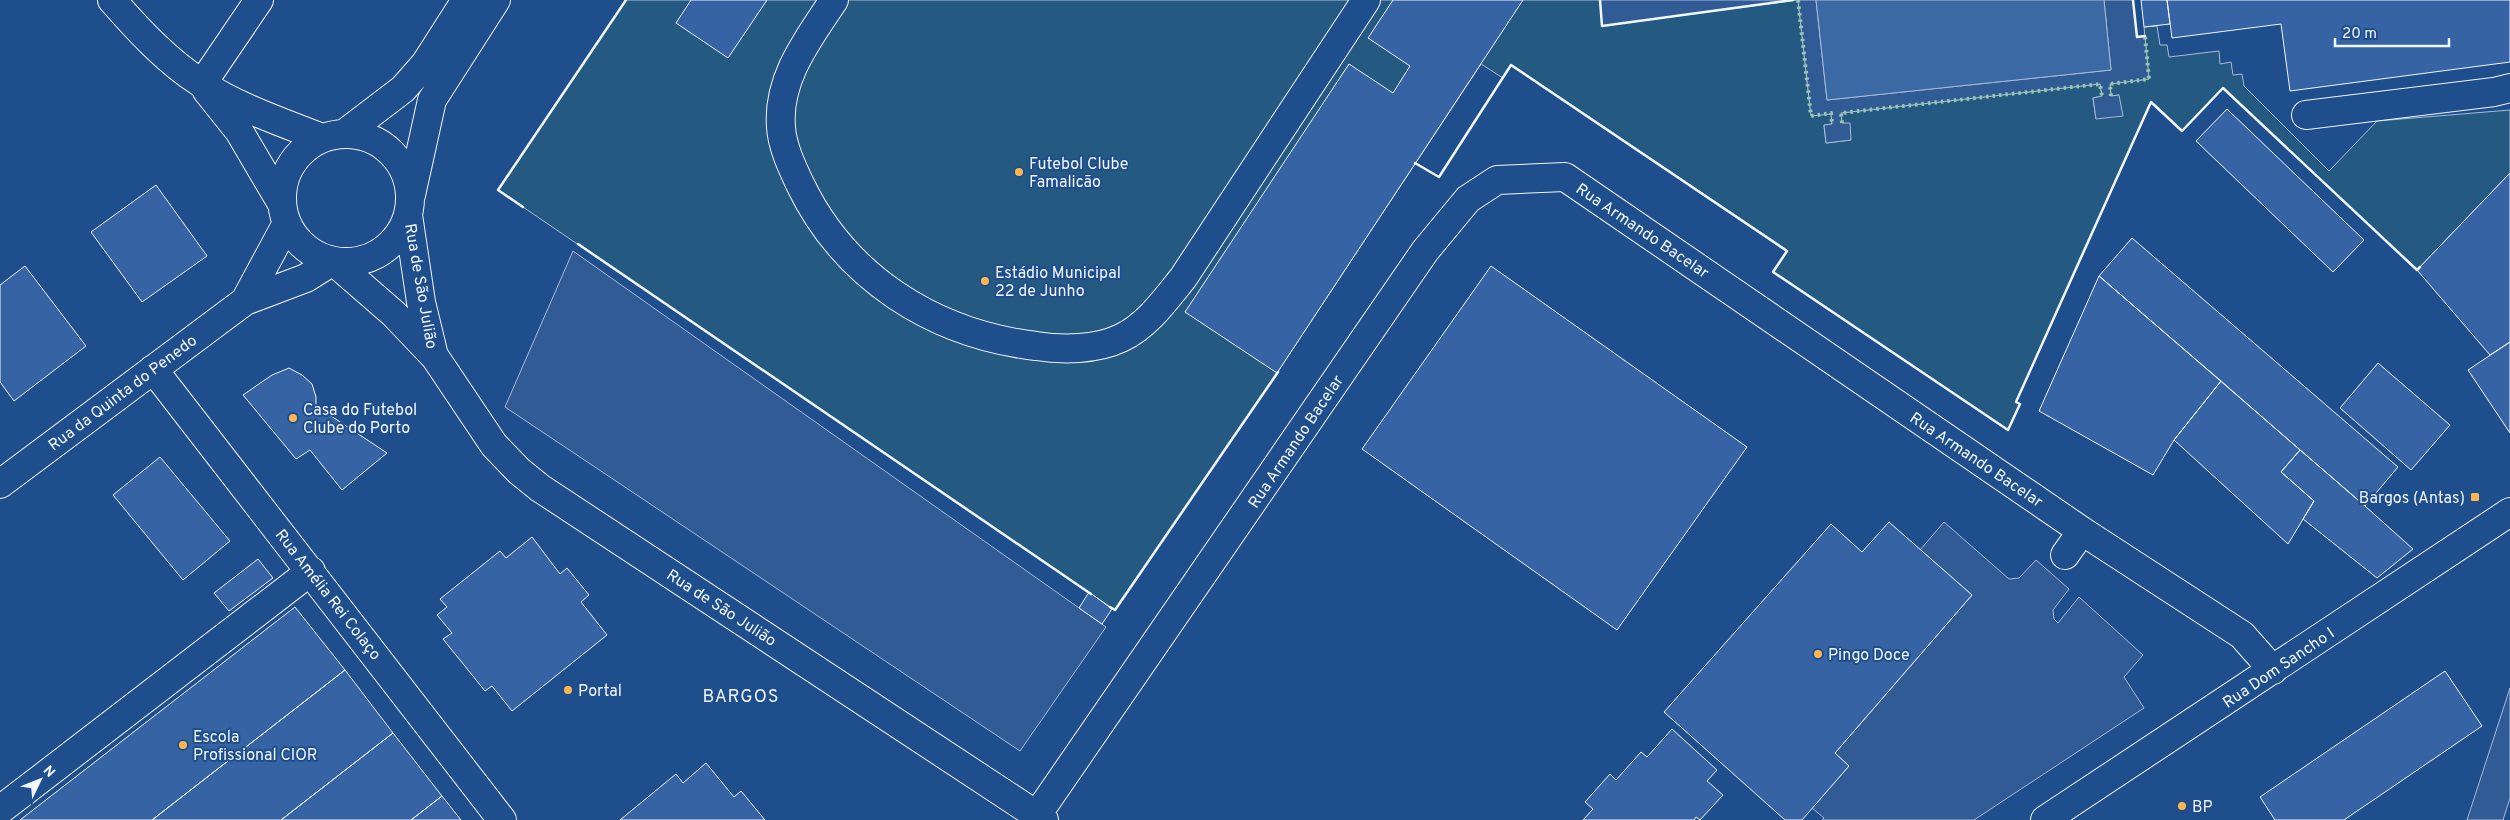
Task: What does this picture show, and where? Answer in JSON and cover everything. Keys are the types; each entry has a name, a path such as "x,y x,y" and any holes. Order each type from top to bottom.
{"street":[{"path":"112,0 155,47 202,84 277,120 333,136 364,136 382,145 392,154 407,177 410,206"},
{"path":"202,84 259,0"},
{"path":"285,214 284,183 291,164 304,149 333,136 403,89 425,64 466,0"},
{"path":"202,84 239,131 298,241 314,254 333,261 357,261 380,253 398,237 410,206 432,100 496,0"},
{"path":"834,0 798,56 784,91 781,127 792,165 808,200 829,231 855,260 910,306 946,325 982,338 1052,348 1088,347 1121,338 1144,322 1165,301 1194,261 1366,0"},
{"path":"2306,115 2494,92 2510,88"},
{"name":"Rua Armando Bacelar","path":"1040,818 1425,251 1468,199 1497,180 1565,177 2082,531 2242,634 2273,670"},
{"name":"Rua de São Julião","path":"410,206 421,302 435,357"},
{"name":"Rua da Quinta do Penedo","path":"245,301 285,214"},
{"name":"Rua de São Julião","path":"333,261 394,314 435,357 494,445 540,488 1040,818"},
{"name":"Rua da Quinta do Penedo","path":"0,484 245,301 306,278 333,261"},
{"name":"Rua Amélia Rei Colaço","path":"153,369 502,820"},
{"name":"Rua Dom Sancho I","path":"2045,820 2510,512"},
{"path":"2065,555 2082,531"},
{"path":"0,810 311,571"}],"shaded area":[{"name":"Estádio Municipal 22 de Junho","path":"626,0 1600,0 1602,26 1798,0 1811,116 1831,113 1832,124 1824,125 1826,143 1851,140 1842,123 1841,113 2100,84 2102,96 2093,98 2096,119 2119,95 2111,96 2110,84 2149,79 2144,27 2157,26 2160,45 2167,45 2169,57 2219,51 2220,64 2231,62 2233,75 2242,74 2244,86 2329,171 2377,121 2510,110 2510,173 2417,270 2223,88 2182,131 2151,103 2016,402 2020,404 2008,430 1773,272 1787,250 1512,65 1503,78 1481,64 1277,373 1115,610 498,190"},
{"path":"1600,0 1793,0 1602,26"},
{"path":"1798,0 1816,0 1827,100 2111,70 2104,0 2133,0 2137,37 2145,36 2149,79 2110,84 2111,96 2119,95 2123,116 2096,119 2093,98 2102,96 2100,84 1841,113 1842,123 1850,123 1851,140 1826,143 1824,125 1832,124 1831,114 1811,116"},
{"path":"1816,0 2104,0 2111,70 1827,100"},
{"path":"573,251 1106,627 1020,751 505,407"},
{"path":"1944,522 2009,579 2019,578 2036,560 2069,589 2053,610 2054,619 2058,623 2079,597 2143,655 2124,677 2144,708 1974,820 1822,820 1824,818 1812,808 1849,766 1835,753 1972,595 1920,550"},
{"path":"2510,688 2510,798 2503,820 2467,820"}],"building":[{"path":"691,0 767,0 728,58 676,23"},
{"path":"1393,0 1523,0 1277,373 1185,312 1349,64 1393,93 1410,66 1368,38"},
{"path":"2141,0 2167,0 2170,24 2144,27"},
{"path":"2167,0 2510,0 2510,62 2290,91 2281,24 2172,38"},
{"path":"2227,109 2364,240 2333,272 2196,141"},
{"path":"2510,173 2510,342 2490,355 2417,270"},
{"path":"156,185 207,256 142,302 91,232"},
{"path":"2132,238 2398,467 2365,506 2099,276"},
{"path":"25,266 86,346 14,401 0,382 0,285"},
{"path":"1491,266 1747,447 1617,630 1362,449"},
{"path":"2099,276 2221,381 2174,440 2153,475 2039,411"},
{"path":"2510,342 2510,433 2468,370"},
{"path":"2378,363 2450,425 2411,470 2340,408"},
{"path":"289,368 302,375 312,384 316,397 316,406 387,453 342,490 310,450 296,459 243,395 272,375"},
{"path":"2221,381 2300,450 2281,472 2314,501 2288,544 2174,440"},
{"path":"2300,450 2413,549 2377,578 2303,519 2314,501 2281,472"},
{"path":"160,457 230,541 183,580 113,495"},
{"name":"Pingo Doce","path":"1889,522 1972,595 1835,753 1849,766 1802,820 1785,820 1664,712 1831,524 1862,552"},
{"path":"532,537 560,574 567,568 589,595 581,602 607,635 512,711 492,686 485,691 443,639 452,633 437,615 447,607 440,599 500,551 506,558"},
{"path":"258,559 273,578 229,611 214,593"},
{"path":"1089,592 1112,609 1102,624 1079,608"},
{"name":"Escola Profissional CIOR","path":"295,607 345,670 152,820 20,820"},
{"path":"345,670 393,733 281,820 152,820"},
{"path":"2445,671 2482,726 2344,820 2275,820 2260,797"},
{"path":"1672,729 1717,770 1707,781 1723,795 1700,820 1696,817 1694,820 1583,820 1593,809 1585,802 1610,774 1616,780 1641,752 1647,757"},
{"path":"393,733 442,796 411,820 281,820"},
{"path":"706,763 734,797 741,791 765,820 620,820 676,774 683,783"},
{"path":"442,796 461,820 411,820"}],"hedge":[{"path":"1798,0 1811,116 1831,113 1832,124"},
{"path":"2111,96 2110,84 2149,79 2145,36"},
{"path":"1842,123 1841,113 2100,84 2102,96"}],"wall":[{"path":"523,207 498,190 626,0"},
{"path":"1600,0 1602,26 1793,0"},
{"path":"2133,0 2137,37 2145,36"},
{"path":"1415,163 1439,177 1511,65 1787,251 1773,272 2008,430 2020,404 2016,402 2151,102 2182,131 2223,88 2417,270 2420,267"},
{"path":"578,244 1091,594"},
{"path":"1110,607 1115,610 1278,372"}],"place":[{"name":"Futebol Clube Famalicão","path":"1019,172"},
{"name":"Estádio Municipal 22 de Junho","path":"985,281"},
{"name":"Casa do Futebol Clube do Porto","path":"293,418"},
{"name":"Bargos (Antas)","path":"2475,497"},
{"name":"Pingo Doce","path":"1818,654"},
{"name":"Portal","path":"568,690"},
{"name":"Escola Profissional CIOR","path":"183,745"},
{"name":"BP","path":"2182,806"}],"district":[{"name":"BARGOS","path":"741,696"}]}
